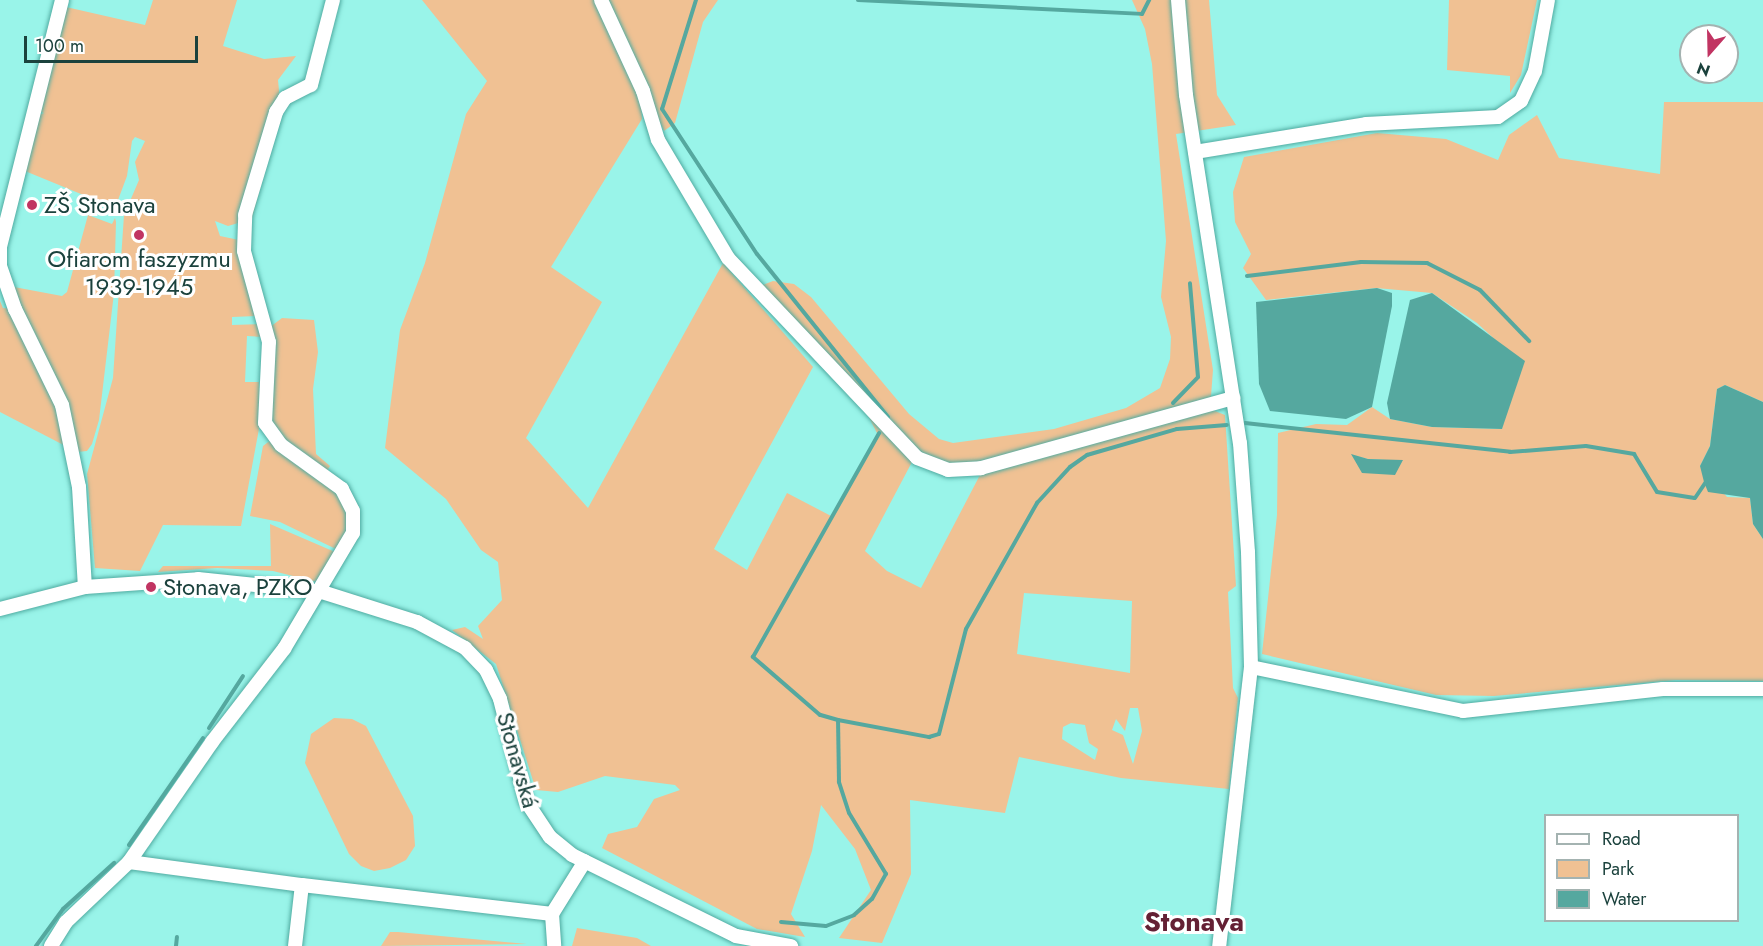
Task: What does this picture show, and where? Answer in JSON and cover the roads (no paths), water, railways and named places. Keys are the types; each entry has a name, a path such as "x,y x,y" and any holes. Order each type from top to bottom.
{"street":[{"path":"0,609 85,588 79,487 62,405 15,309 0,266 0,246 62,0"},
{"path":"51,946 66,922 129,862 322,592 354,533 353,511 342,489 281,445 265,423 269,342 244,251 245,215 276,112 285,98 311,85 333,0"},
{"path":"601,0 643,91 658,140 728,258 917,458 948,470 981,468 1233,398"},
{"path":"1178,0 1195,152 1233,398 1248,552 1251,667 1219,946"},
{"path":"1195,152 1366,123 1498,117 1521,100 1535,72 1548,0"},
{"name":"Stonavská","path":"85,588 198,579 261,582 322,592 417,622 465,648 486,670 500,699 531,814 550,837 585,861 755,941 791,946"},
{"path":"1251,667 1463,711 1663,689 1763,689"},
{"path":"554,946 552,914 585,861"},
{"path":"129,862 552,914"},
{"path":"295,946 303,885"}],"water":[{"path":"1377,288 1392,293 1392,306 1372,407 1346,419 1270,411 1259,384 1256,302"},
{"path":"1432,293 1525,361 1502,429 1432,427 1390,419 1387,403 1410,300"},
{"path":"1725,385 1763,402 1763,539 1753,524 1750,498 1708,492 1700,466 1710,446 1717,389"},
{"path":"1351,454 1368,459 1403,460 1395,475 1362,473"}],"waterway":[{"path":"696,0 662,109 757,254 888,417"},
{"path":"858,0 1142,14 1149,0"},
{"path":"1247,276 1361,262 1427,263 1480,290 1529,341"},
{"path":"1173,403 1198,377 1190,283"},
{"path":"1245,423 1510,452 1586,446 1634,454 1657,492 1695,498 1707,480"},
{"path":"781,922 826,926 854,915 872,899 886,874 849,813 839,782 838,720 929,737 939,734 966,629 1037,503 1070,467 1087,455 1177,429 1227,425"},
{"path":"838,720 820,715 753,657 879,433"},
{"path":"209,728 243,676"},
{"path":"129,845 203,738"},
{"path":"36,946 63,909 114,863"},
{"path":"176,946 177,937"}],"place":[{"name":"ZŠ Stonava","path":"32,205"},
{"name":"Ofiarom faszyzmu 1939-1945","path":"139,235"},
{"name":"Stonava, PZKO","path":"151,587"}],"district":[{"name":"Stonava","path":"1194,922"}]}
